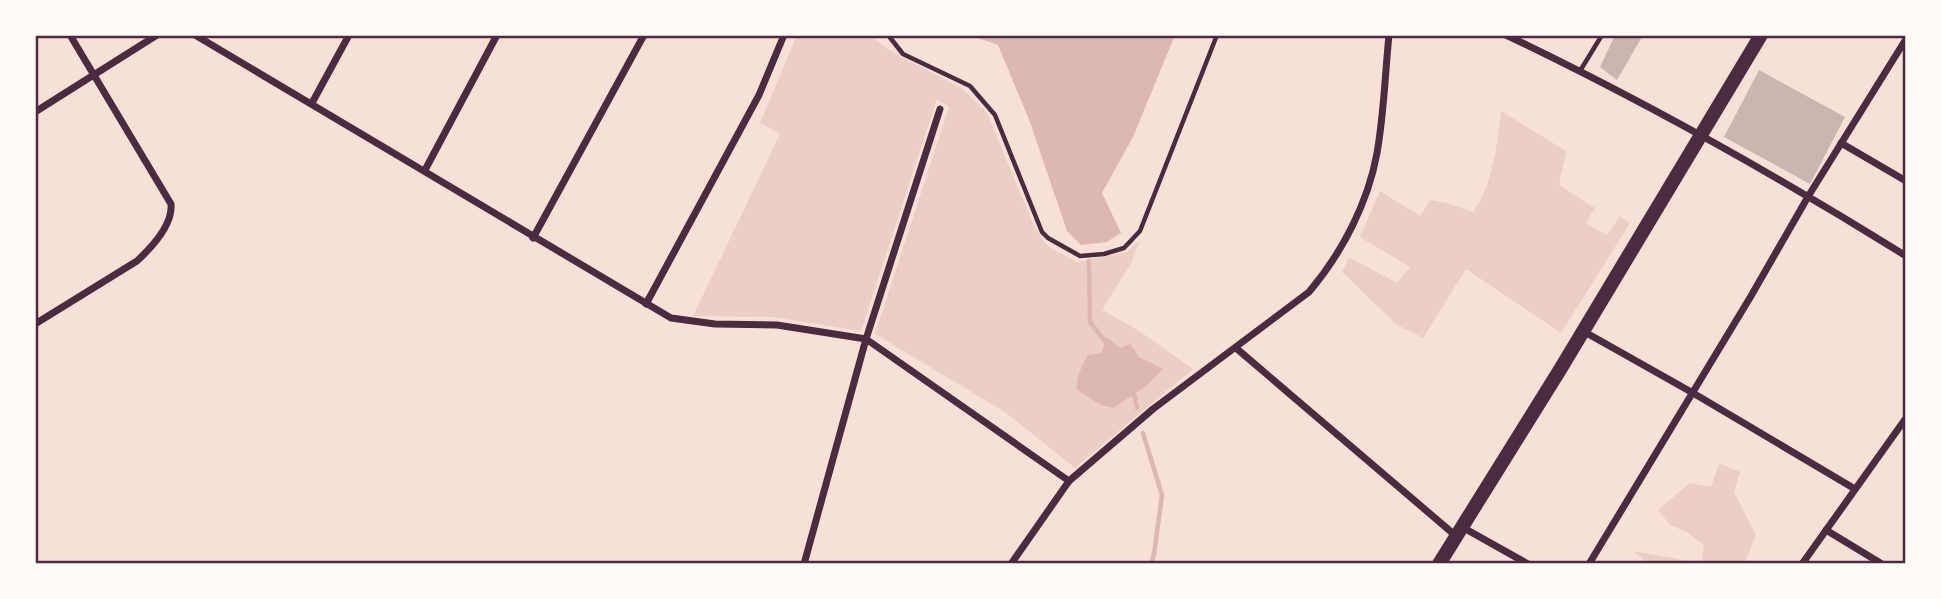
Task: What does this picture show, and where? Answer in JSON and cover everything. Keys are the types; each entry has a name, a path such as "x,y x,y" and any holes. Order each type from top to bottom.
{"main road":[{"path":"1438,564 1761,35"}],"street":[{"path":"35,324 137,261 148,251 169,217 171,204 70,35"},
{"path":"35,112 157,35"},
{"path":"195,35 671,318 734,325 776,325 866,339 1069,481"},
{"path":"312,103 349,35"},
{"path":"425,170 498,35"},
{"path":"533,238 644,35"},
{"path":"646,304 759,95 784,35"},
{"path":"1011,564 1069,481 1153,409 1310,292 1329,269 1349,233 1367,190 1377,153 1389,35"},
{"path":"1506,35 1701,134 1808,195 1906,256"},
{"path":"1589,564 1751,296 1808,195 1906,39"},
{"path":"803,564 866,339 940,109"},
{"path":"1841,144 1906,181"},
{"path":"1582,331 1855,489"},
{"path":"1236,348 1459,532 1528,564"},
{"path":"1802,564 1906,418"},
{"path":"1826,530 1882,564"}],"lane":[{"path":"888,35 903,54 970,86 988,105 995,115 1042,232 1080,256 1104,254 1124,247 1140,230 1217,35"},
{"path":"1580,71 1602,35"}],"shaded area":[{"path":"797,35 868,35 894,53 963,89 987,113 1034,226 1048,246 1077,262 1127,252 1139,241 1131,264 1102,310 1138,330 1193,369 1075,468 1005,412 875,334 949,107 937,99 861,331 772,317 693,316 780,134 760,123"},
{"path":"969,35 1175,35 1133,137 1102,193 1121,233 1107,242 1081,245 1067,231 1030,122 998,45"},
{"path":"1501,111 1566,151 1559,185 1595,208 1586,223 1607,235 1620,216 1630,223 1561,333 1466,269 1423,338 1397,325 1342,272 1349,257 1397,283 1410,267 1360,237 1380,191 1420,216 1430,200 1473,212 1480,202 1489,177"},
{"path":"1106,337 1120,348 1130,344 1139,357 1163,369 1145,387 1113,408 1101,405 1077,390 1078,377 1088,355 1102,353"},
{"path":"1719,463 1740,472 1734,492 1756,535 1744,564 1644,564 1643,559 1633,551 1701,563 1704,545 1688,533 1670,525 1658,510 1690,483 1711,487"}],"building":[{"path":"1615,35 1643,35 1617,80 1600,67"},
{"path":"1759,70 1845,117 1810,184 1724,137"}],"waterway":[{"path":"1089,261 1090,322 1108,345"},
{"path":"1133,389 1137,408"},
{"path":"1143,433 1162,495 1151,564"}]}
